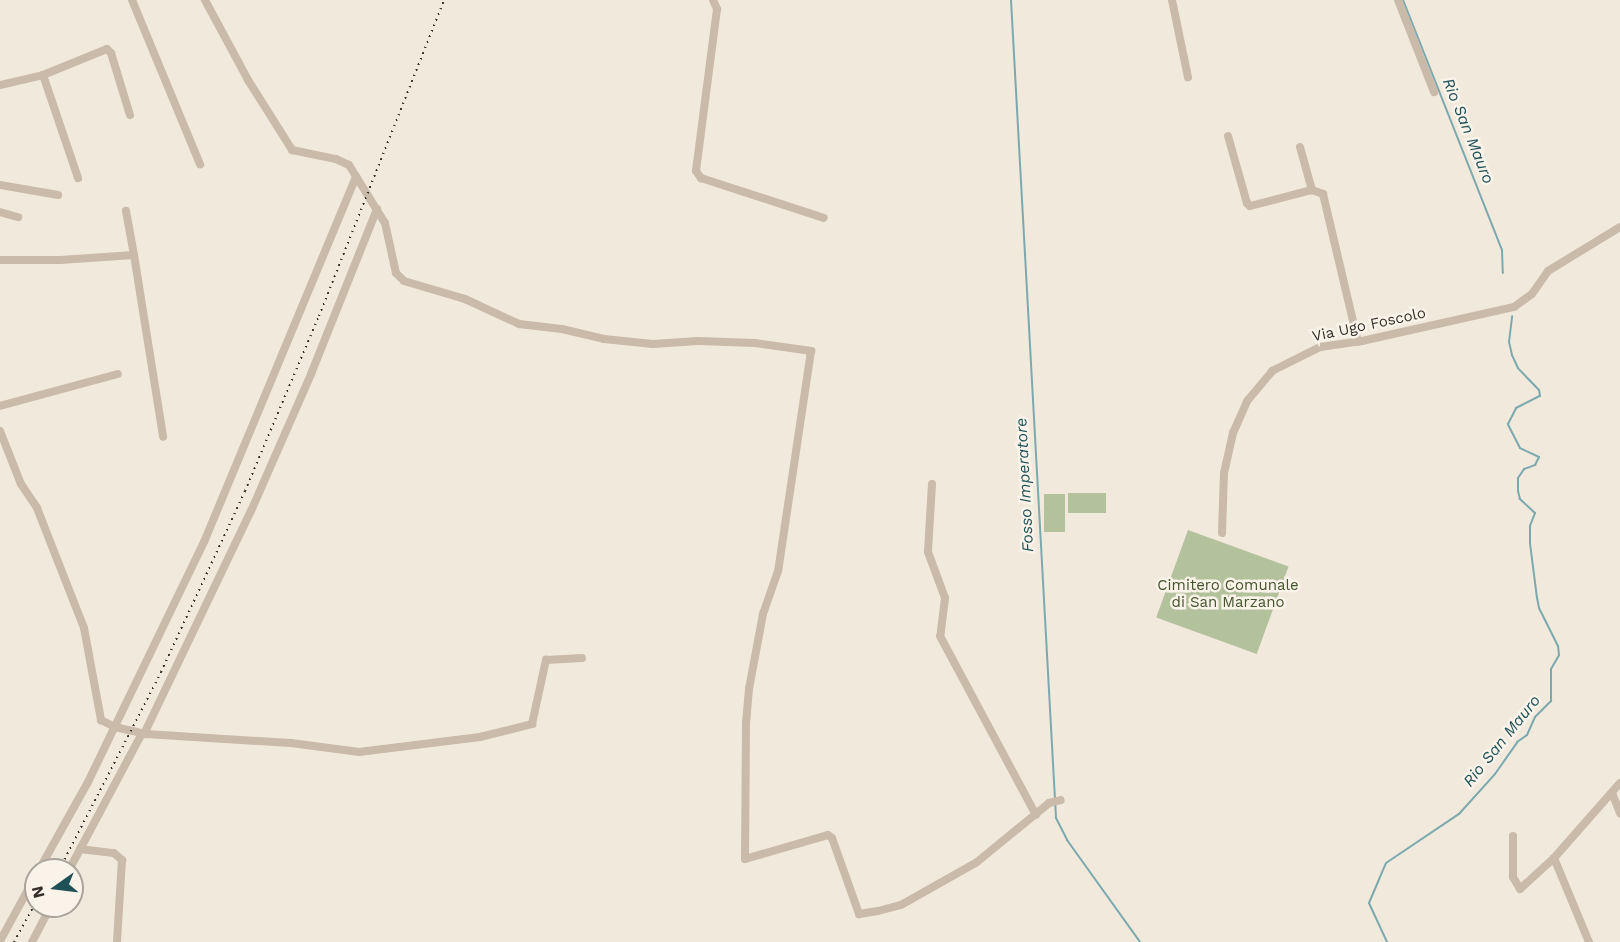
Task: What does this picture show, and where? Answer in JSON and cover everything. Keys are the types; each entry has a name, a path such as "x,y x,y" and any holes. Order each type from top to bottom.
{"street":[{"path":"132,0 200,164"},
{"path":"205,0 248,80 292,150 336,159 349,165 385,223 400,278 465,299 508,320 637,344 698,341 755,343 811,351 778,571 763,614 749,690 746,722 745,859 828,835 832,838 859,914 878,911 901,904 977,862 1057,801"},
{"path":"713,0 717,9 696,171 701,178 824,218"},
{"path":"1172,0 1188,77"},
{"path":"1398,0 1434,92"},
{"path":"0,85 43,75 107,49 130,115"},
{"path":"43,75 78,178"},
{"path":"1228,136 1247,203 1250,206 1312,190 1318,190 1323,194 1358,342"},
{"path":"1300,147 1312,190"},
{"path":"45,858 115,727 230,482 356,176"},
{"path":"0,184 58,195"},
{"path":"75,858 143,734 251,511 311,374 377,209"},
{"path":"126,211 163,437"},
{"path":"0,212 18,217"},
{"name":"Via Ugo Foscolo","path":"1222,533 1224,473 1233,433 1248,400 1272,371 1320,347 1358,342 1514,307 1533,294 1548,271 1620,227"},
{"path":"0,260 60,260 134,255"},
{"path":"0,406 118,374"},
{"path":"0,431 21,484 37,508 84,628 101,720 115,727 143,734 291,743 359,752 480,737 532,724 546,660 582,658"},
{"path":"932,484 928,552 945,598 940,636 1036,815"},
{"path":"1513,836 1513,877 1521,889 1554,858 1620,783"},
{"path":"1612,793 1620,813"},
{"path":"80,849 114,853 122,860 117,942"},
{"path":"1554,858 1589,942"},
{"path":"0,941 24,897"},
{"path":"32,942 45,918"}],"green space":[{"path":"1068,493 1106,493 1106,513 1068,513"},
{"path":"1044,494 1065,494 1065,532 1044,532"},
{"name":"Cimitero Comunale di San Marzano","path":"1188,530 1289,567 1257,654 1156,617"}],"waterway":[{"name":"Fosso Imperatore","path":"1011,0 1056,818 1067,840 1140,942"},
{"name":"Rio San Mauro","path":"1403,0 1502,250 1503,273"},
{"name":"Rio San Mauro","path":"1387,942 1369,903 1386,863 1459,814 1495,774 1517,742 1527,735 1535,717 1551,701 1551,669 1559,655 1558,646 1539,608 1537,598 1530,543 1530,526 1535,513 1520,499 1518,491 1518,478 1524,469 1535,465 1539,457 1520,448 1508,424 1516,408 1540,396 1539,390 1518,368 1512,355 1509,342 1512,316"}],"railway":[{"path":"65,858 161,672 245,491 319,316 444,0"},
{"path":"14,942 27,918"}]}
